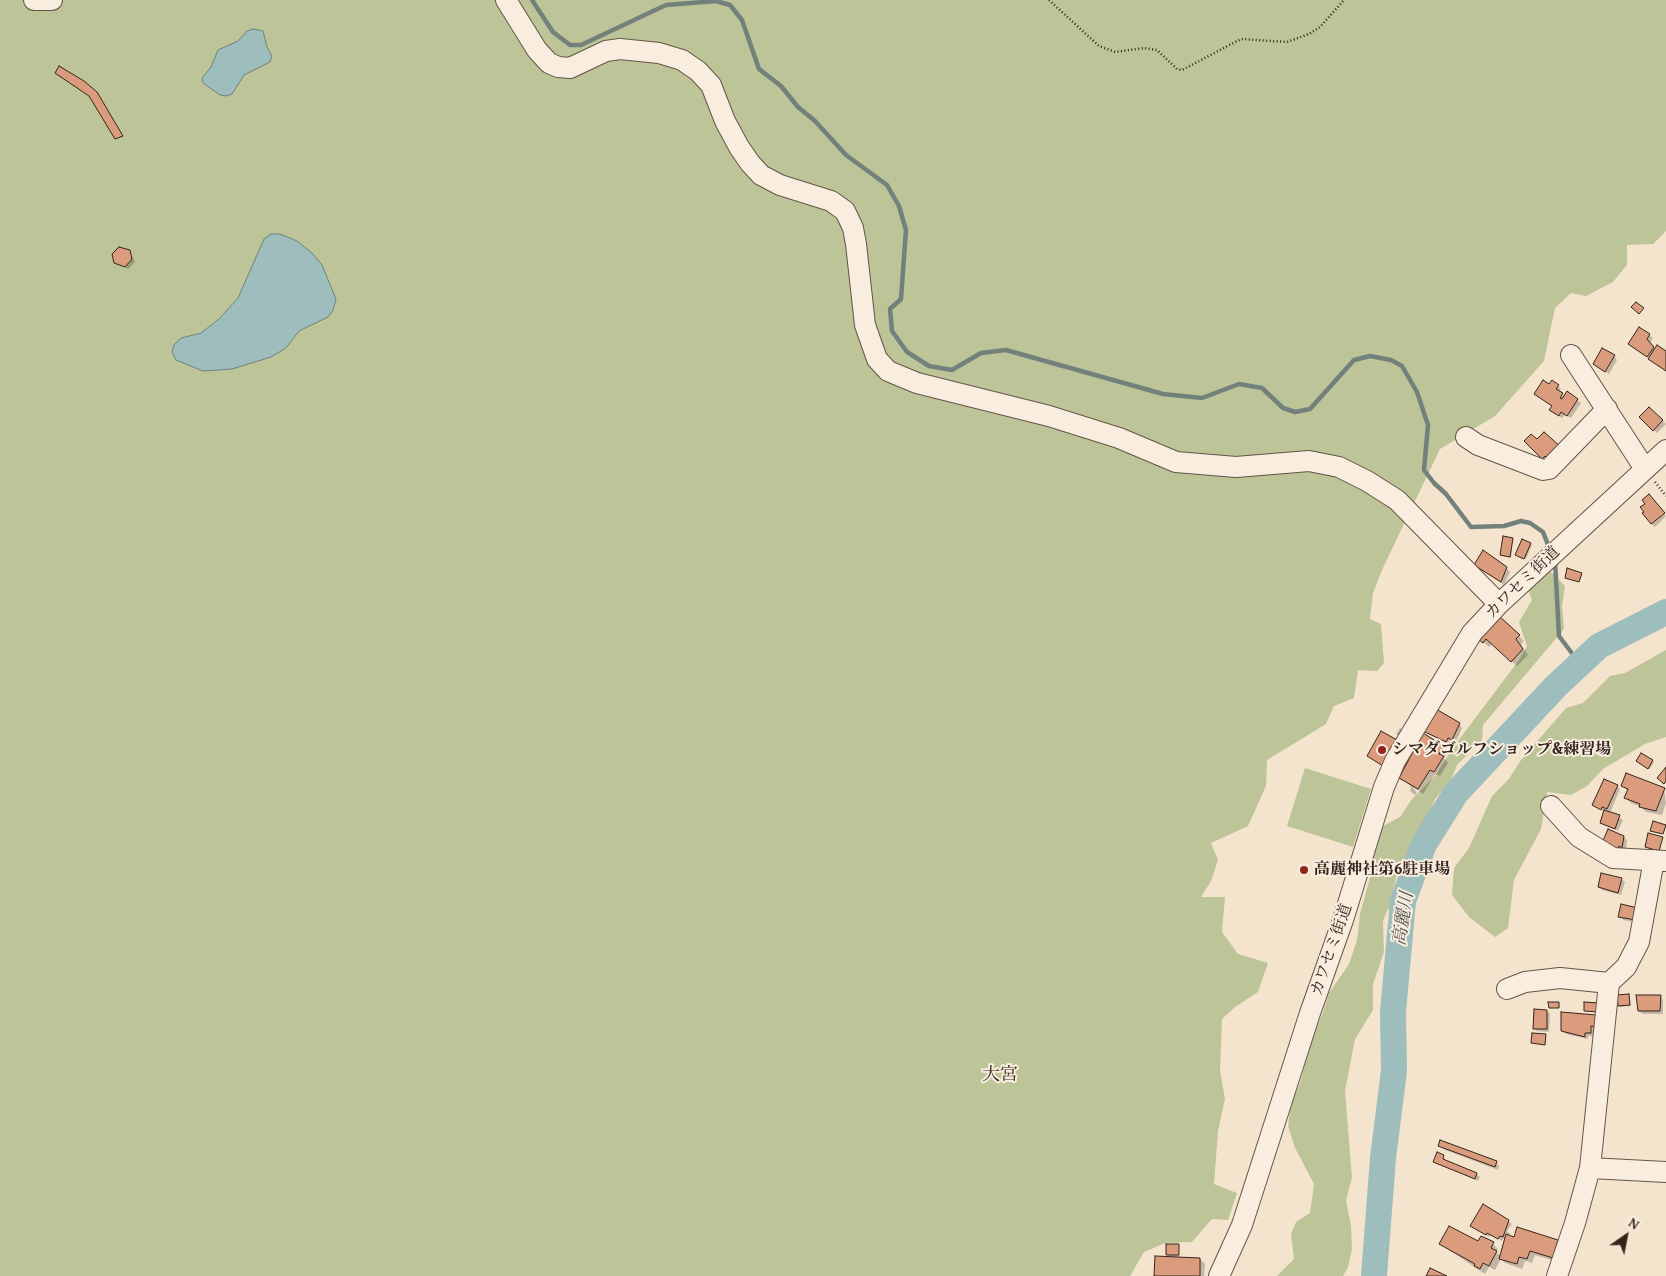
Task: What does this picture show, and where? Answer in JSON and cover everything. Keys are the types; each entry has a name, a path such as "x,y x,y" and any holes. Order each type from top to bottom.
{"street":[{"path":"34,0 52,0"},
{"path":"506,0 537,50 549,63 558,67 570,68 606,51 620,49 658,53 682,60 698,71 711,85 725,121 750,163 761,175 780,185 831,201 845,211 853,228 865,325 870,343 876,359 893,374 918,383 1049,416 1119,438 1176,462 1236,466 1309,461 1338,468 1367,481 1397,500 1500,604"},
{"path":"1571,355 1646,469"},
{"path":"1466,437 1478,445 1543,470 1549,469 1607,409"},
{"name":"カワセミ街道","path":"1219,1276 1242,1225 1310,1013 1344,920 1384,787 1395,761 1472,633 1556,551 1666,450"},
{"path":"1551,806 1572,831 1613,858 1660,860 1639,942 1626,967 1609,984 1590,1168 1575,1223 1557,1276"},
{"path":"1507,989 1525,982 1560,978 1609,984"},
{"path":"1590,1168 1666,1172"}],"path":[{"path":"1050,0 1099,46 1115,52 1144,48 1157,50 1169,63 1182,70 1241,39 1287,42 1309,34 1320,28 1344,0"}],"green space":[{"path":"0,0 1666,0 1666,231 1653,244 1627,245 1627,265 1613,282 1586,296 1571,293 1555,308 1544,361 1495,416 1440,449 1382,570 1373,593 1370,619 1381,624 1384,663 1377,671 1358,670 1354,698 1334,706 1326,724 1267,760 1266,786 1248,826 1211,843 1218,860 1211,881 1201,897 1225,897 1222,932 1238,954 1268,963 1258,992 1235,1007 1222,1019 1220,1071 1225,1099 1218,1131 1214,1184 1237,1193 1228,1220 1212,1219 1192,1242 1165,1243 1144,1252 1130,1276 0,1276"},
{"path":"1545,571 1550,571 1565,586 1562,606 1564,629 1483,725 1482,740 1457,765 1451,780 1435,799 1412,853 1397,874 1393,891 1395,901 1387,911 1383,921 1384,952 1373,984 1373,1010 1355,1039 1345,1091 1352,1178 1346,1200 1351,1226 1352,1249 1348,1267 1343,1276 1277,1276 1294,1259 1291,1234 1296,1222 1310,1213 1314,1184 1295,1148 1288,1126 1291,1103 1300,1083 1313,1034 1323,1013 1329,993 1349,964 1357,940 1360,914 1372,870 1372,851 1376,834 1383,826 1400,817 1412,799 1435,776 1452,749 1519,660 1527,646 1519,622 1532,600 1527,586"},
{"path":"1666,650 1666,737 1645,744 1603,769 1587,786 1571,795 1547,792 1541,829 1514,880 1508,928 1495,937 1469,917 1452,895 1454,868 1469,848 1492,796 1508,780 1521,760 1566,708 1583,703 1610,676 1625,673"},
{"path":"1305,768 1371,789 1353,847 1287,826"}],"water":[{"path":"253,29 263,31 267,47 272,56 270,62 244,75 232,94 227,96 220,95 203,83 202,78 211,67 218,50 238,41 247,31"},
{"path":"271,234 280,234 297,241 312,253 322,265 336,299 333,310 328,317 299,331 286,348 271,357 232,369 203,371 176,360 172,352 174,345 181,338 201,333 219,319 238,298 264,239"}],"building":[{"path":"59,66 84,81 97,92 123,136 115,139 89,96 55,73"},
{"path":"119,247 130,250 132,259 125,267 114,263 112,254"},
{"path":"1636,302 1644,308 1639,314 1631,307"},
{"path":"1639,327 1650,334 1647,339 1654,347 1647,357 1628,344"},
{"path":"1657,345 1666,351 1666,371 1648,359"},
{"path":"1602,348 1615,355 1605,372 1593,364"},
{"path":"1543,380 1549,384 1552,380 1559,385 1556,389 1563,393 1560,398 1562,399 1567,391 1578,399 1567,416 1561,412 1559,416 1549,410 1552,406 1534,394"},
{"path":"1649,407 1663,420 1653,431 1639,417"},
{"path":"1544,432 1561,447 1549,460 1545,456 1542,459 1524,441 1531,434 1537,439"},
{"path":"1649,494 1665,513 1651,524 1642,513 1644,512 1640,507 1645,504 1642,500"},
{"path":"1503,536 1513,538 1510,557 1500,555"},
{"path":"1522,539 1531,543 1524,559 1515,555"},
{"path":"1483,550 1507,567 1501,582 1474,565"},
{"path":"1567,568 1582,573 1579,582 1565,578"},
{"path":"1499,616 1520,635 1516,639 1523,649 1511,662 1486,639 1483,643 1478,639"},
{"path":"1436,709 1460,723 1452,740 1448,738 1446,742 1423,731"},
{"path":"1381,731 1397,740 1383,766 1367,756"},
{"path":"1423,733 1444,746 1439,754 1444,756 1434,772 1430,770 1418,789 1399,778"},
{"path":"1641,753 1653,760 1648,769 1636,761"},
{"path":"1666,767 1666,781 1664,784 1657,778"},
{"path":"1626,773 1665,788 1656,811 1639,807 1640,804 1624,798 1628,789 1621,786"},
{"path":"1604,779 1618,785 1607,809 1602,807 1601,810 1592,805"},
{"path":"1604,810 1620,815 1615,829 1600,823"},
{"path":"1653,821 1666,825 1663,834 1650,831"},
{"path":"1608,829 1624,836 1622,848 1619,846 1618,849 1602,843"},
{"path":"1648,833 1663,837 1659,851 1645,847"},
{"path":"1601,873 1622,878 1618,893 1598,887"},
{"path":"1621,904 1638,908 1636,920 1618,917"},
{"path":"1629,994 1630,1005 1618,1006 1617,995"},
{"path":"1636,995 1661,995 1660,1011 1638,1011"},
{"path":"1548,1002 1559,1002 1559,1008 1549,1008"},
{"path":"1584,1002 1599,1003 1598,1012 1584,1011"},
{"path":"1534,1009 1547,1010 1547,1029 1533,1029"},
{"path":"1561,1012 1596,1015 1595,1027 1591,1026 1591,1033 1585,1033 1585,1037 1561,1031"},
{"path":"1532,1033 1546,1034 1545,1045 1531,1043"},
{"path":"1440,1140 1497,1161 1495,1167 1438,1146"},
{"path":"1437,1152 1444,1155 1443,1159 1477,1173 1475,1179 1433,1162"},
{"path":"1483,1204 1509,1220 1503,1237 1500,1236 1498,1239 1487,1233 1486,1235 1470,1226"},
{"path":"1449,1226 1478,1241 1481,1236 1494,1242 1491,1248 1497,1251 1489,1266 1483,1263 1480,1269 1474,1266 1475,1264 1439,1244"},
{"path":"1517,1227 1558,1240 1553,1258 1530,1251 1527,1259 1519,1257 1517,1264 1499,1259 1506,1234 1514,1237"},
{"path":"1166,1244 1179,1244 1179,1255 1166,1255"},
{"path":"1155,1256 1200,1258 1200,1276 1154,1276"},
{"path":"1430,1268 1447,1276 1426,1276"}],"waterway":[{"path":"532,0 553,32 570,45 581,45 666,5 716,1 730,5 742,20 759,69 781,86 798,107 815,121 846,155 887,185 899,206 906,230 901,299 890,309 892,331 907,352 929,366 952,370 981,353 1006,350 1163,394 1202,398 1239,384 1262,388 1283,408 1295,412 1310,409 1354,360 1370,356 1391,360 1402,366 1417,392 1428,425 1424,470 1434,483 1446,494 1471,527 1504,526 1521,521 1530,523 1543,532 1550,550"},
{"path":"1555,561 1559,636 1580,664"},
{"name":"高麗川","path":"1374,1276 1383,1158 1394,1071 1393,1012 1403,901 1424,844 1456,793 1556,686 1599,646 1666,612"}],"place":[{"name":"シマダゴルフショップ&練習場","path":"1382,750"},
{"name":"高麗神社第6駐車場","path":"1304,870"}],"district":[{"name":"大宮","path":"1000,1075"}]}
